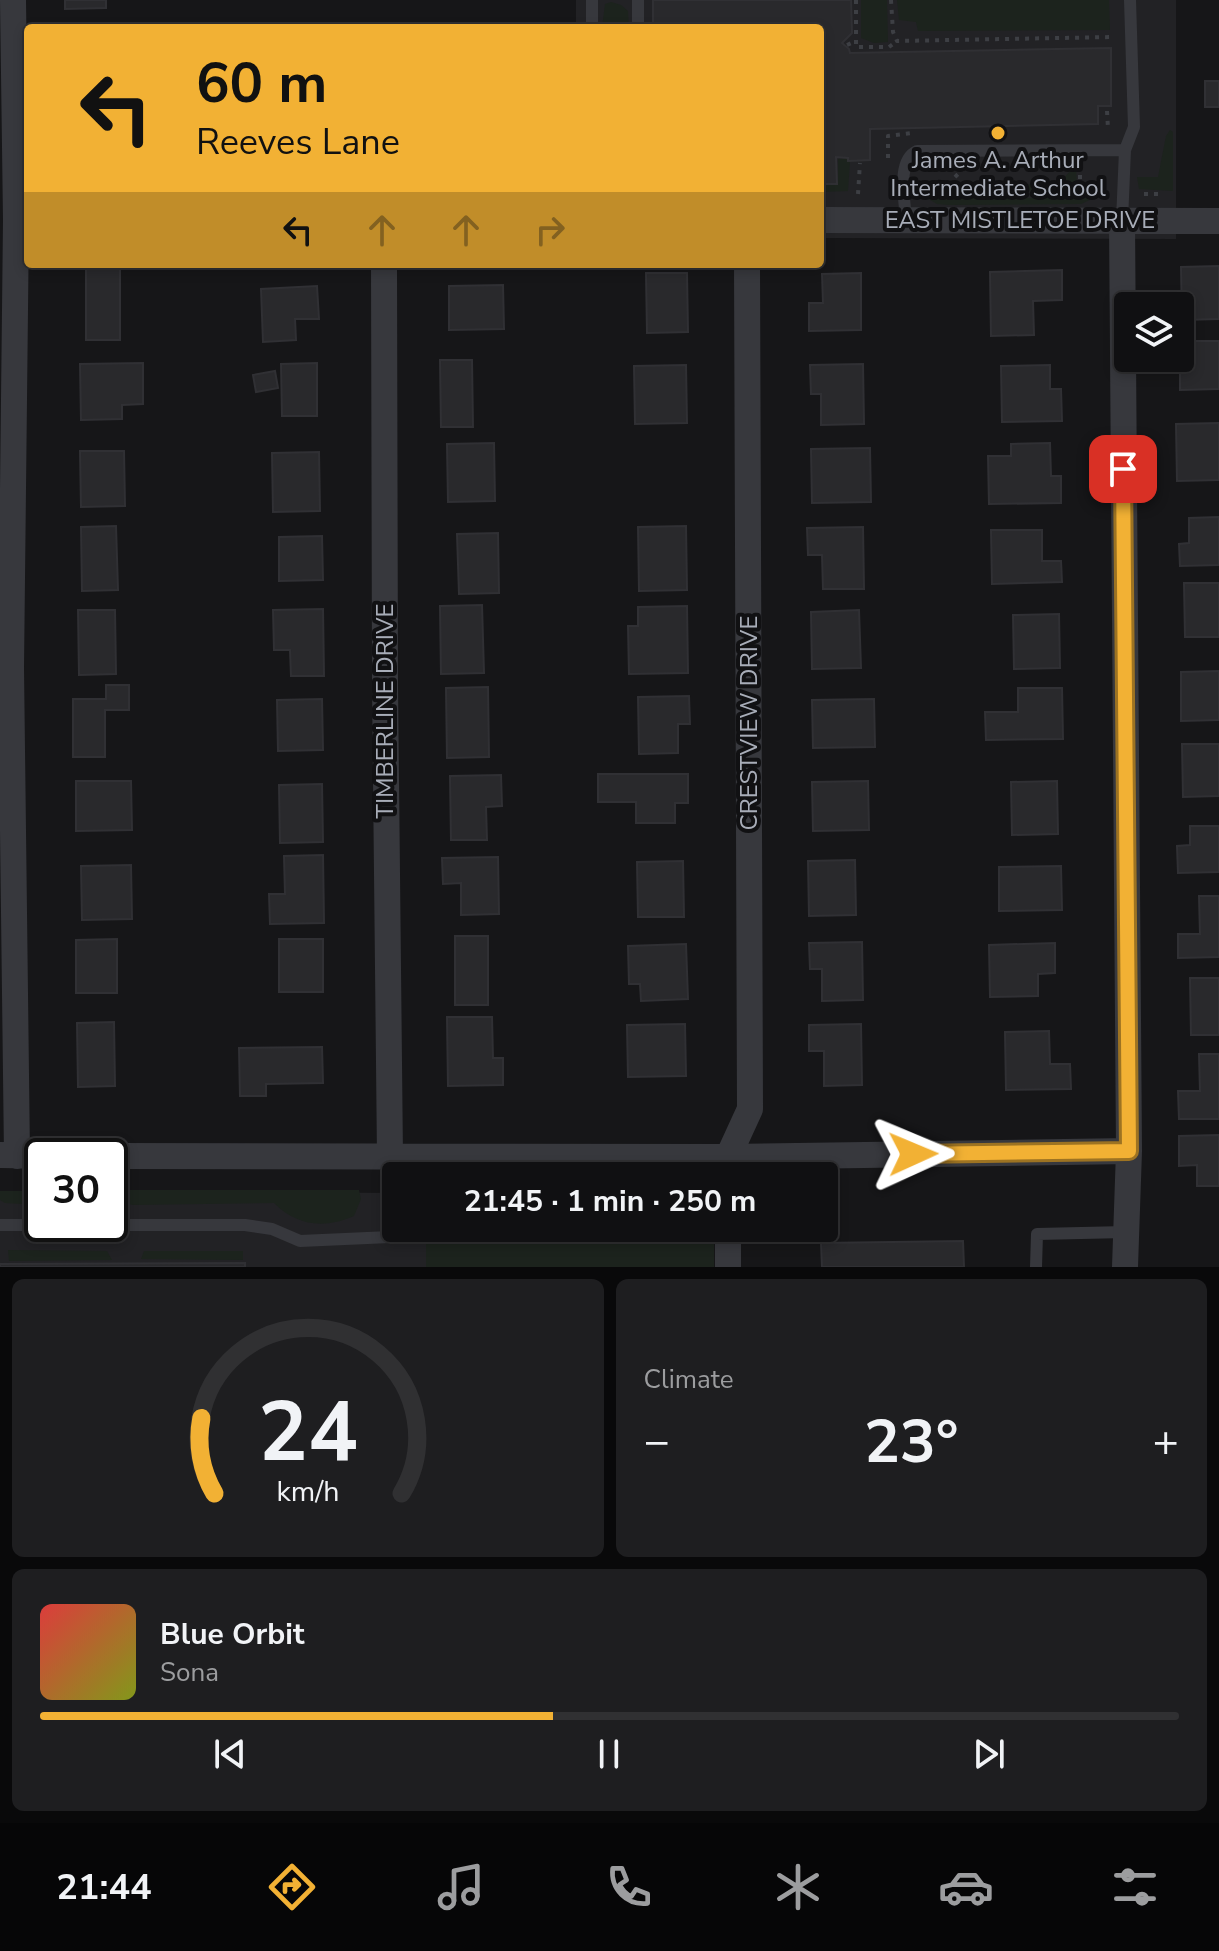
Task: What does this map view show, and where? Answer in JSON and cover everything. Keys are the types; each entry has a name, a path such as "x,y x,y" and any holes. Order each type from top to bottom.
{"street":[{"path":"9,1156 15,220 13,0"},
{"name":"EAST MISTLETOE DRIVE","path":"824,220 1219,221"},
{"path":"1122,221 1129,1151 1125,1267"},
{"name":"TIMBERLINE DRIVE","path":"384,268 390,1157"},
{"name":"CRESTVIEW DRIVE","path":"730,1162 750,1109 747,268"},
{"path":"835,1162 1129,1151"},
{"path":"128,1156 390,1157 578,1162"},
{"path":"728,1242 728,1267"}],"lane":[{"path":"592,0 592,24"},
{"path":"638,0 638,24"},
{"path":"1122,221 1125,150 1134,127 1130,0"},
{"path":"906,220 904,163 917,151 1125,150"},
{"path":"0,1225 245,1225 272,1229 300,1241 390,1237 390,1157"},
{"path":"1036,1267 1037,1234 1126,1232"}],"path":[{"path":"856,0 856,46"},
{"path":"891,0 893,32 897,41"},
{"path":"847,45 889,47 897,41 1116,35 1116,49"},
{"path":"1107,111 1108,129"},
{"path":"1098,134 1115,126"},
{"path":"950,195 950,182 970,162"},
{"path":"860,163 860,194"},
{"path":"1080,169 1080,193"}],"shaded area":[{"name":"James A. Arthur Intermediate School","path":"576,0 1176,0 1176,239 824,238 824,24 576,24"},
{"path":"861,0 887,0 888,42 874,43 861,38"},
{"path":"897,0 1109,0 1110,30 918,31 916,22 899,20"},
{"path":"605,4 621,5 628,11 629,24 602,24"},
{"path":"1170,130 1173,132 1173,191 1139,189 1137,177 1158,177"},
{"path":"847,158 850,162 848,191 824,192 824,185 838,185 838,159"},
{"path":"1076,165 1077,190 956,191 961,185 1058,184"},
{"path":"927,198 1094,198 1081,204 949,205 937,204"},
{"path":"130,1190 359,1190 361,1199 354,1216 322,1224 292,1217 274,1203 133,1205 129,1204"},
{"path":"0,1191 24,1191 24,1242 128,1242 128,1191 382,1193 382,1242 700,1242 700,1267 0,1267"},
{"path":"0,1191 24,1191 24,1204 0,1200"},
{"path":"426,1242 714,1242 714,1267 426,1267"},
{"path":"8,1250 107,1251 112,1260 9,1261"},
{"path":"144,1251 243,1251 243,1260 141,1259"}],"building":[{"path":"65,0 106,0 106,8 65,9"},
{"path":"653,0 851,0 852,33 842,43 850,53 1111,48 1111,106 1098,106 1098,124 870,129 870,160 848,161 848,158 836,157 837,184 824,184 824,24 653,24"},
{"path":"1205,81 1219,81 1219,107 1205,107"},
{"path":"1219,266 1219,319 1194,320 1194,292 1181,292 1181,267"},
{"path":"86,268 120,268 120,340 86,340"},
{"path":"1062,270 1062,300 1033,301 1034,335 991,336 990,272"},
{"path":"646,273 687,273 688,332 647,333"},
{"path":"861,273 861,330 809,331 809,303 823,303 822,274"},
{"path":"503,285 504,329 449,330 449,286"},
{"path":"317,286 319,319 295,319 296,340 263,342 261,289"},
{"path":"1194,341 1219,341 1219,389 1180,390 1180,372 1194,372"},
{"path":"440,360 472,360 473,427 441,427"},
{"path":"143,363 143,404 122,405 122,419 81,420 80,364"},
{"path":"317,363 317,416 282,416 281,364"},
{"path":"863,364 864,424 821,425 821,394 811,394 810,365"},
{"path":"686,365 687,423 635,424 634,366"},
{"path":"1050,365 1050,389 1061,389 1062,421 1002,422 1001,366"},
{"path":"275,371 278,388 256,392 253,375"},
{"path":"1219,423 1219,480 1177,481 1176,424"},
{"path":"494,443 495,501 448,502 447,444"},
{"path":"1050,443 1051,476 1061,476 1061,503 989,504 988,456 1011,456 1011,444"},
{"path":"870,448 871,502 812,503 811,449"},
{"path":"80,451 124,451 125,506 81,507"},
{"path":"319,452 320,511 273,512 272,453"},
{"path":"1219,517 1219,565 1180,566 1179,544 1189,543 1189,518"},
{"path":"116,526 118,590 82,591 81,527"},
{"path":"686,526 687,590 639,591 638,527"},
{"path":"863,527 864,589 823,589 822,555 808,555 807,528"},
{"path":"991,530 1042,530 1042,561 1061,561 1062,582 992,584"},
{"path":"498,533 499,593 459,594 457,534"},
{"path":"322,536 323,580 279,581 279,537"},
{"path":"1184,583 1219,583 1219,637 1185,637"},
{"path":"482,605 484,673 441,674 440,606"},
{"path":"687,606 688,673 629,674 628,626 638,626 638,607"},
{"path":"323,609 324,676 291,676 290,650 274,650 273,610"},
{"path":"78,610 115,610 116,674 79,675"},
{"path":"859,610 861,668 812,669 811,612"},
{"path":"1059,614 1060,668 1014,669 1013,615"},
{"path":"1219,671 1219,720 1181,721 1181,672"},
{"path":"106,685 129,685 129,710 105,710 105,757 73,757 73,699 106,699"},
{"path":"488,687 489,757 447,758 446,688"},
{"path":"1018,688 1062,688 1063,739 986,740 985,712 1018,712"},
{"path":"689,696 690,724 678,724 678,753 639,754 638,697"},
{"path":"322,699 323,750 278,751 277,700"},
{"path":"874,699 875,747 813,748 812,700"},
{"path":"1182,744 1219,744 1219,796 1183,797"},
{"path":"598,774 688,774 688,803 675,803 675,823 636,823 636,802 598,802"},
{"path":"501,775 502,806 486,807 487,840 451,840 450,776"},
{"path":"76,781 131,781 132,830 76,831"},
{"path":"868,781 869,830 813,831 812,782"},
{"path":"1057,781 1058,834 1012,835 1011,782"},
{"path":"322,784 323,842 280,843 279,785"},
{"path":"1190,826 1219,826 1219,872 1178,873 1177,846 1190,845"},
{"path":"323,855 324,923 270,924 269,894 285,894 284,856"},
{"path":"498,857 499,914 461,915 461,883 443,884 442,858"},
{"path":"855,860 856,915 809,916 808,861"},
{"path":"683,861 684,917 638,917 637,862"},
{"path":"131,865 132,919 82,920 81,866"},
{"path":"1061,866 1062,910 999,911 999,867"},
{"path":"1199,896 1219,896 1219,957 1178,958 1178,934 1200,934"},
{"path":"455,936 488,936 488,1005 455,1005"},
{"path":"117,939 117,993 76,993 76,940"},
{"path":"279,939 323,939 323,992 279,992"},
{"path":"862,942 863,1000 822,1001 822,969 810,969 809,943"},
{"path":"1055,943 1055,973 1038,974 1038,996 990,997 989,945"},
{"path":"686,944 688,999 641,1001 640,984 629,984 628,946"},
{"path":"1190,978 1219,978 1219,1035 1191,1035"},
{"path":"447,1017 492,1017 493,1058 503,1058 503,1085 448,1086"},
{"path":"114,1022 115,1086 78,1087 77,1023"},
{"path":"685,1024 686,1076 628,1077 627,1025"},
{"path":"861,1024 862,1085 824,1086 824,1051 809,1051 809,1025"},
{"path":"1049,1031 1050,1064 1070,1064 1071,1089 1006,1090 1005,1032"},
{"path":"322,1047 323,1083 266,1084 266,1096 240,1096 239,1048"},
{"path":"1199,1054 1219,1054 1219,1119 1179,1119 1178,1091 1200,1091"},
{"path":"1219,1135 1219,1186 1197,1186 1197,1165 1179,1166 1179,1136"},
{"path":"963,1241 964,1267 822,1267 821,1243"},
{"path":"245,1263 245,1267 0,1267 0,1264"}],"place":[{"name":"James A. Arthur Intermediate School","path":"998,133"}],"route":[{"path":"913,1154 1129,1151 1123,469"}]}
